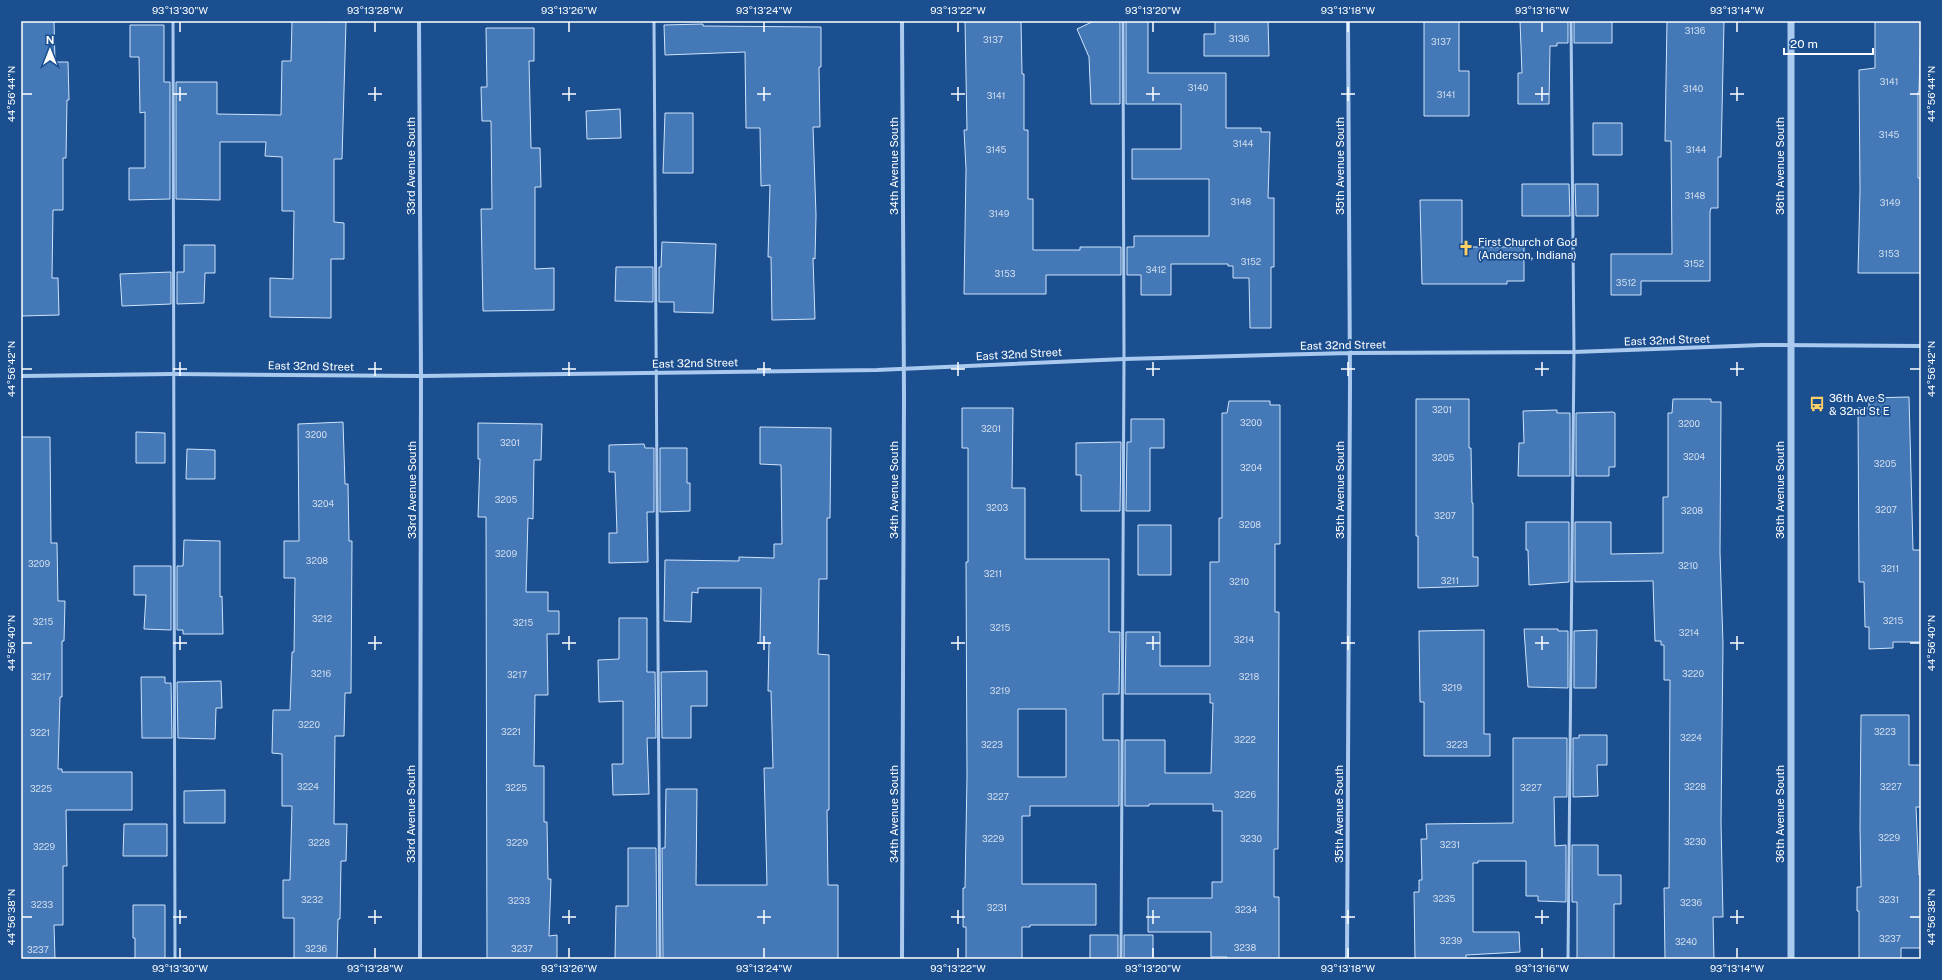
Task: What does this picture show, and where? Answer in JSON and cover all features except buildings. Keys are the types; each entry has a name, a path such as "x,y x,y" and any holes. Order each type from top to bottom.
{"street":[{"name":"33rd Avenue South","path":"419,21 421,376 420,959"},
{"name":"34th Avenue South","path":"902,21 904,369 902,959"},
{"name":"35th Avenue South","path":"1347,959 1350,353 1348,21"},
{"name":"36th Avenue South","path":"1791,21 1791,959"},
{"name":"East 32nd Street","path":"21,376 173,374 421,376 904,369 1124,359 1350,353 1574,352 1762,345 1791,347 1921,346"}],"lane":[{"path":"173,21 175,959"},
{"path":"654,21 655,372 660,959"},
{"path":"1121,959 1124,359 1123,21"},
{"path":"1568,959 1574,352 1571,21"}],"place":[{"name":"First Church of God (Anderson, Indiana)","path":"1466,248"},
{"name":"36th Ave S & 32nd St E","path":"1817,404"}]}
